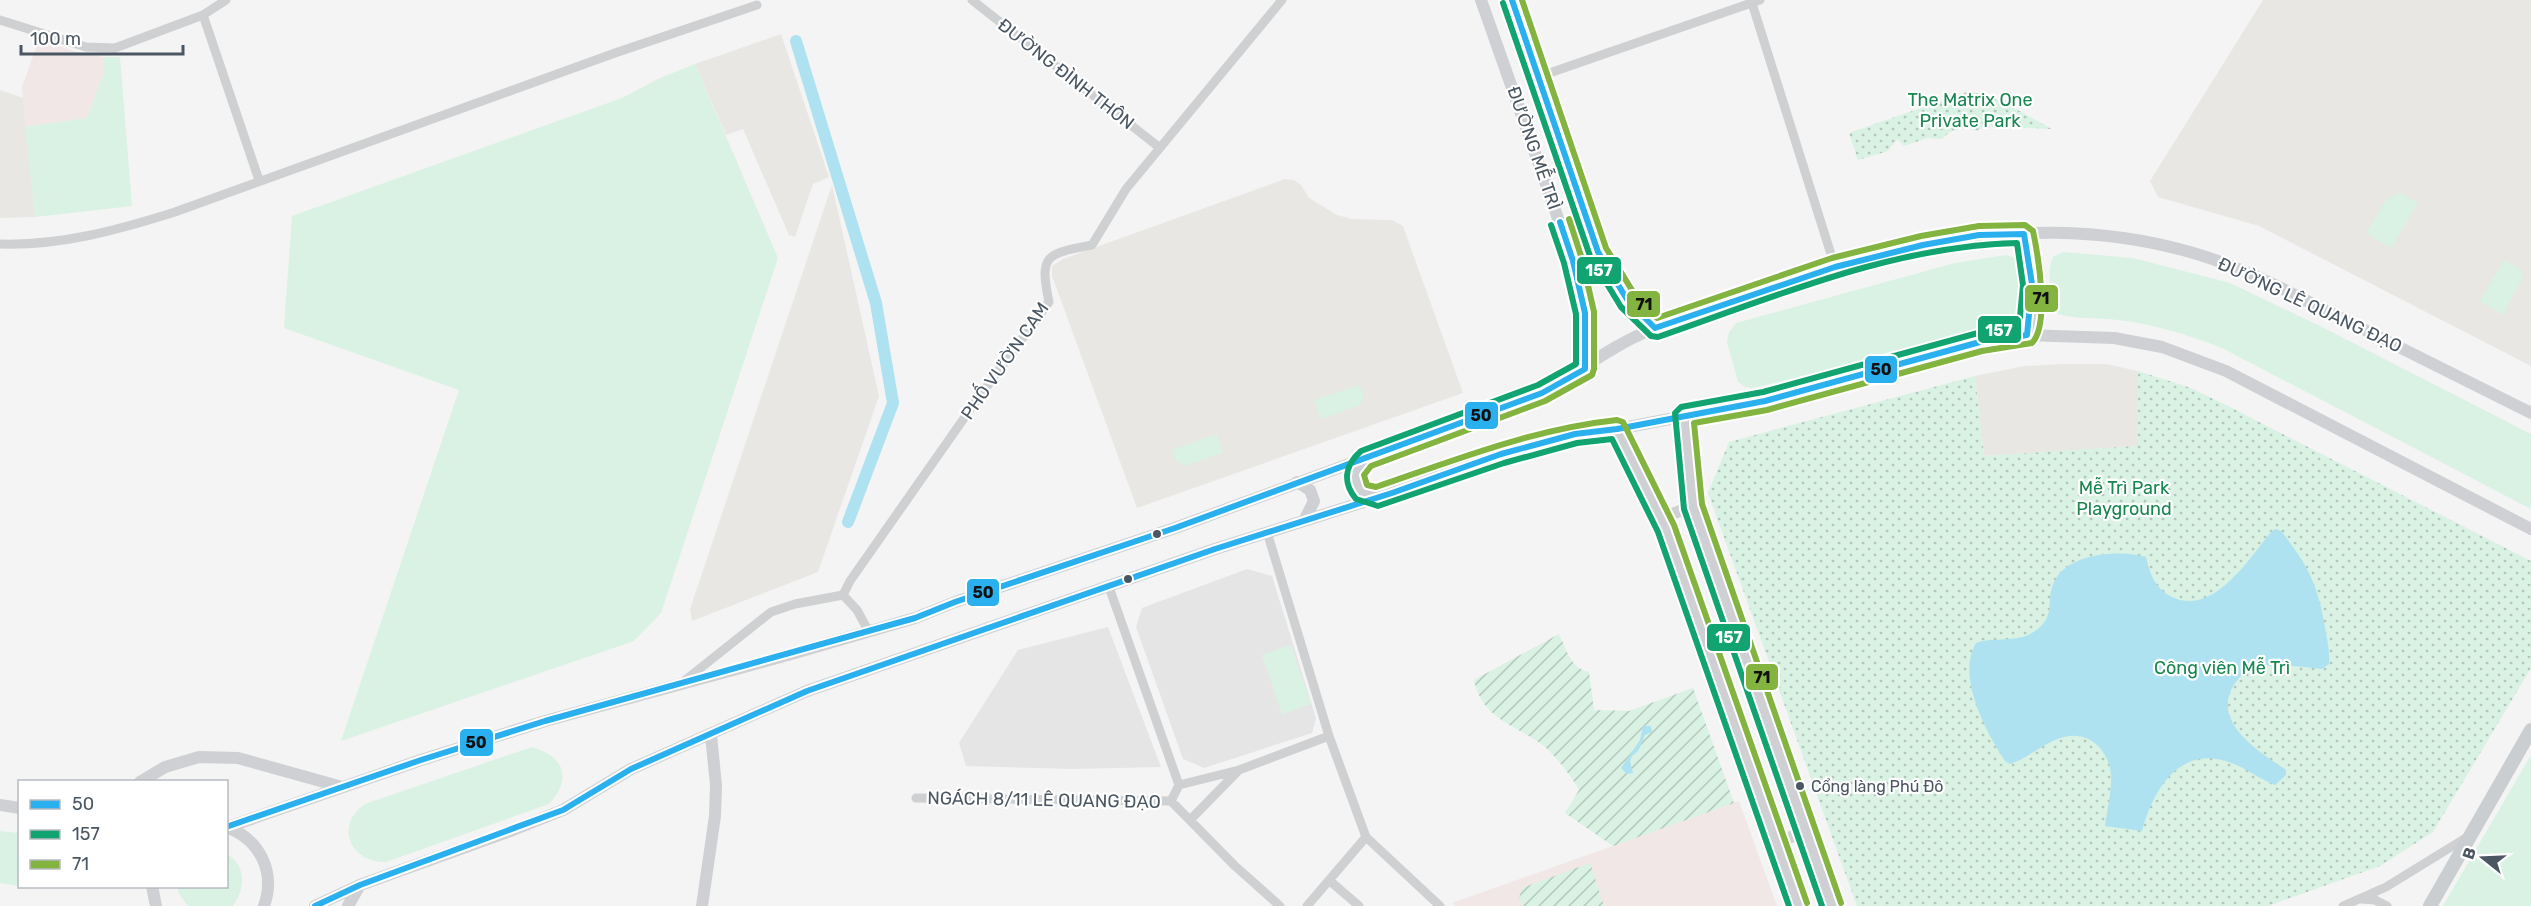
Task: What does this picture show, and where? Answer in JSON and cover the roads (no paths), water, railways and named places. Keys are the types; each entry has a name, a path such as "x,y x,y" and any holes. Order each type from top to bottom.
{"main road":[{"name":"ĐƯỜNG MỄ TRÌ","path":"1481,0 1573,261 1585,313 1584,369"},
{"name":"ĐƯỜNG MỄ TRÌ","path":"1512,0 1598,252 1628,301 1655,328"},
{"name":"ĐƯỜNG LÊ QUANG ĐẠO","path":"228,827 534,724 869,632 1175,528 1542,393 1584,369 1628,339 1655,328 1835,267 1923,244 1979,235 2044,232 2100,234 2163,245 2235,267 2531,413"},
{"path":"2024,234 2033,273 2033,294 2027,335"},
{"path":"1573,261 1598,252"},
{"path":"315,906 360,885 563,810 631,769 807,691 1305,519 1501,454 1575,434 1617,429 1765,401 1980,342 2027,335 2134,341 2162,347 2226,372 2531,529"},
{"path":"1684,416 1693,506 1832,906"},
{"path":"1617,429 1662,518 1799,906"},
{"path":"1365,459 1354,473 1356,483 1361,492 1376,497"},
{"path":"1297,482 1310,490 1314,501 1305,519"},
{"path":"1662,518 1693,506"},
{"path":"2430,906 2531,730"},
{"path":"702,906 715,816 716,785 711,735"},
{"path":"143,780 165,766 199,757 238,758 342,787"},
{"path":"0,805 18,808"},
{"path":"228,828 245,836 259,849 267,867 269,886 264,906"},
{"path":"1776,842 1806,832"},
{"path":"348,906 360,885"},
{"path":"152,888 156,906"}],"street":[{"path":"0,20 70,44 101,49 115,48 203,15 226,0"},
{"name":"ĐƯỜNG ĐÌNH THÔN","path":"972,0 1160,148"},
{"name":"PHỐ VƯỜN CAM","path":"843,595 850,581 974,404 1049,302 1043,272 1047,262 1057,253 1092,245 1116,203 1282,0"},
{"path":"1538,77 1754,1 1835,267"},
{"path":"0,244 66,240 120,229 175,212 615,53 757,5"},
{"path":"203,15 260,180"},
{"path":"1267,532 1329,736 1366,837 1440,906"},
{"path":"1109,587 1179,785 1172,801 1235,866 1280,906"},
{"path":"682,682 771,612 804,602 843,595 857,610 869,632"},
{"path":"1179,785 1239,770 1329,736"},
{"path":"1190,820 1239,770"},
{"name":"NGÁCH 8/11 LÊ QUANG ĐẠO","path":"916,798 1172,801"},
{"path":"2343,906 2362,899 2406,876 2471,834"},
{"path":"1307,906 1366,837"},
{"path":"1330,880 1359,906"},
{"path":"2362,899 2375,900 2387,906"}],"water":[{"path":"2276,529 2281,531 2298,554 2315,587 2322,612 2329,664 2322,669 2282,665 2253,668 2236,682 2231,690 2228,703 2229,715 2235,727 2254,747 2286,770 2286,775 2275,785 2229,762 2211,758 2196,760 2182,766 2161,787 2142,831 2105,826 2111,775 2102,751 2090,740 2082,737 2064,737 2010,764 2005,761 1982,720 1971,688 1969,672 1976,643 2013,639 2035,631 2046,620 2054,582 2061,572 2082,559 2122,553 2146,557 2152,577 2159,588 2177,599 2192,601 2205,598 2231,580"},
{"path":"1643,726 1651,726 1652,732 1645,735 1638,751 1632,756 1630,761 1633,773 1627,774 1621,768 1640,740"}],"waterway":[{"path":"796,41 876,303 893,403 848,522"}],"place":[{"name":"Cổng làng Phú Đô","path":"1800,786"}],"park label":[{"name":"The Matrix One Private Park","path":"1970,110"},
{"name":"Mễ Trì Park Playground","path":"2124,498"},
{"name":"Công viên Mễ Trì","path":"2222,668"}]}
